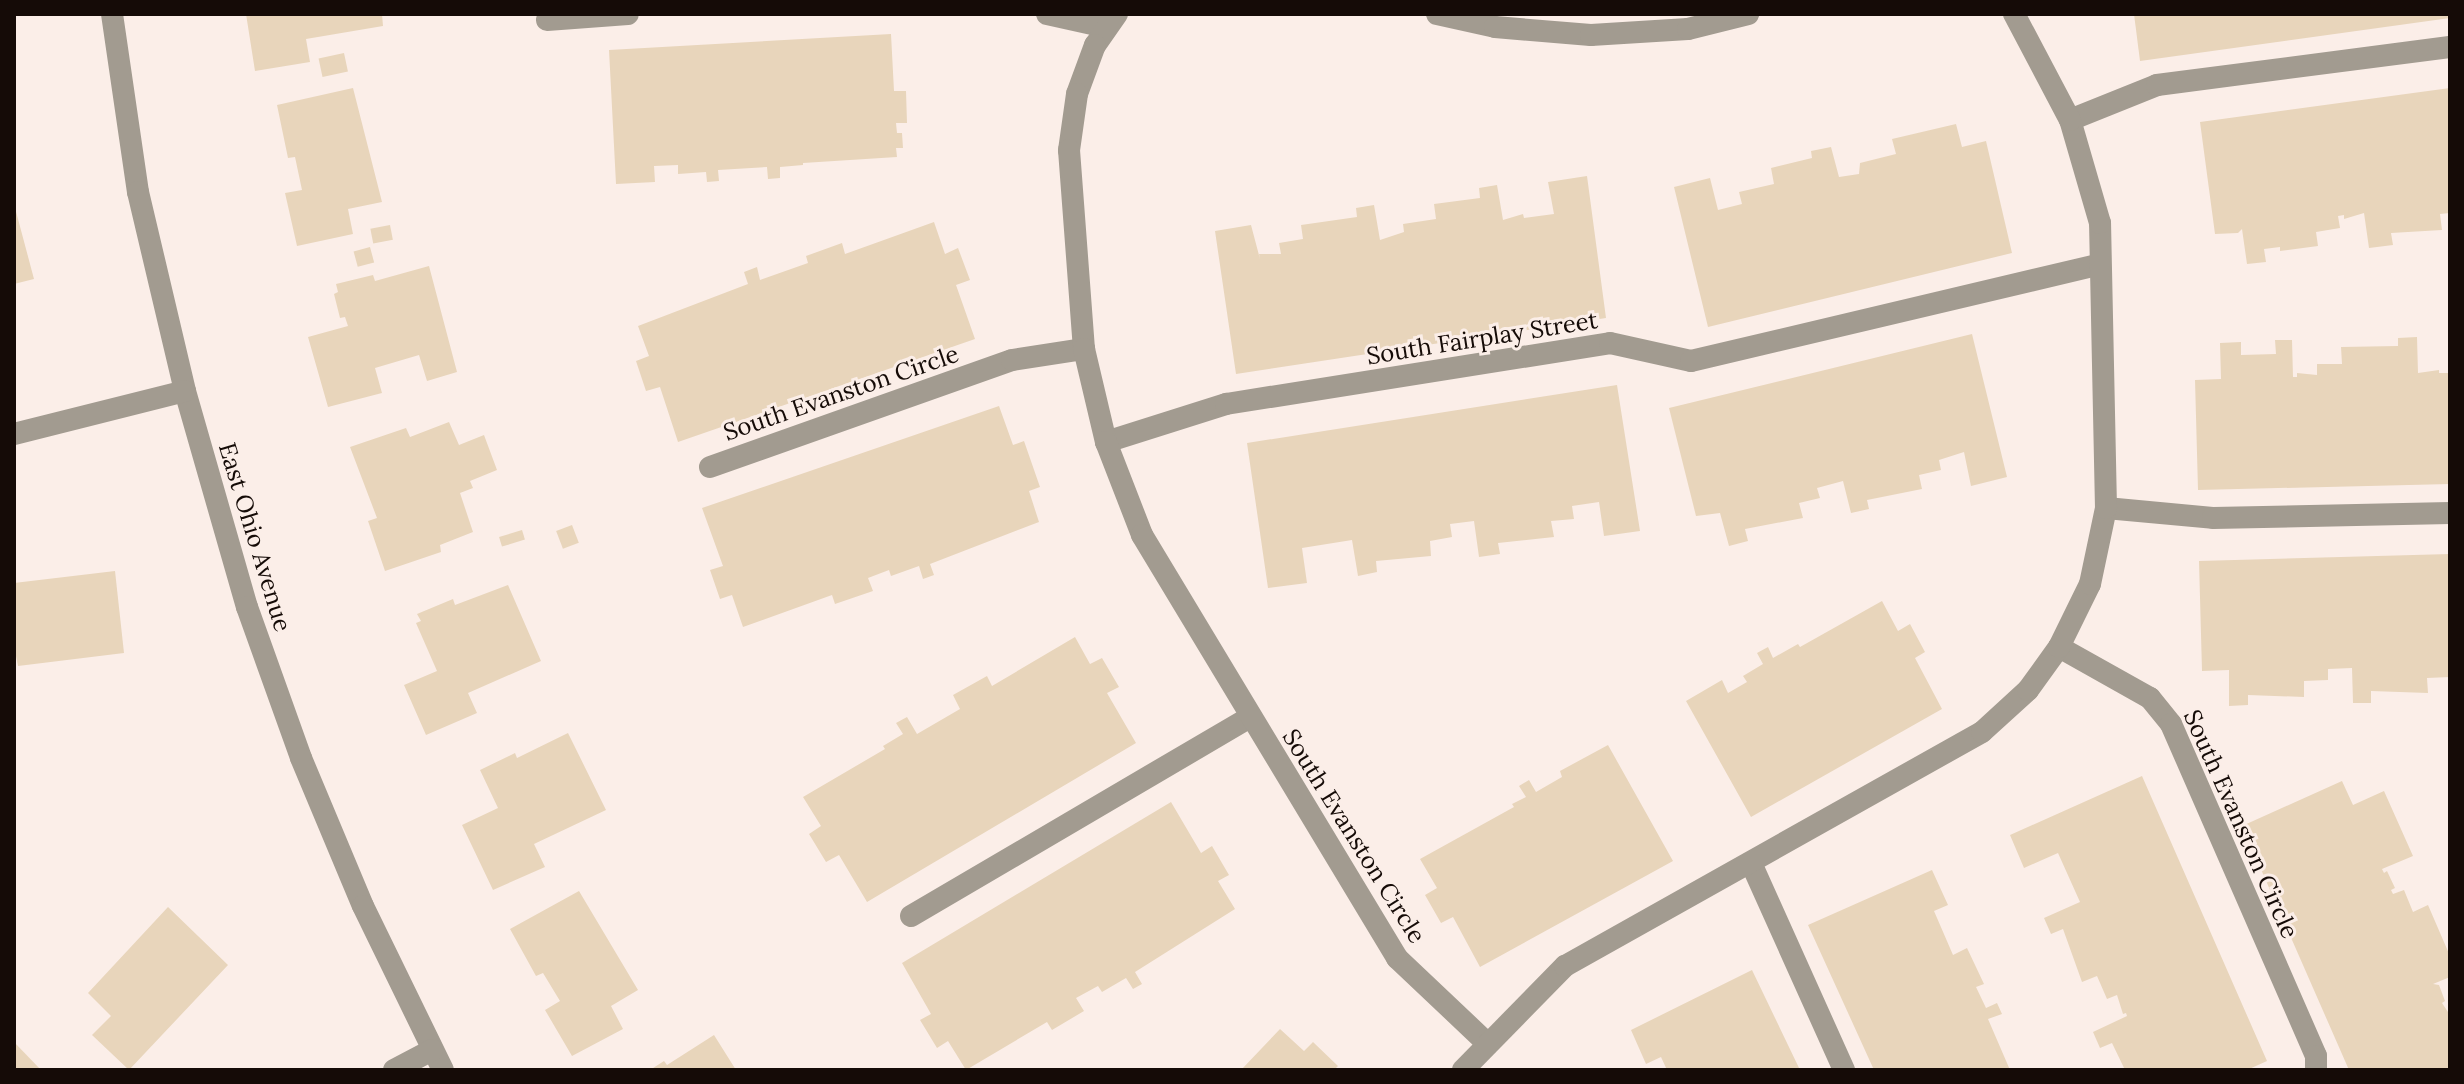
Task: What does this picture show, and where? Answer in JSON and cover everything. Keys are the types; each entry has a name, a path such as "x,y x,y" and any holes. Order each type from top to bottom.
{"street":[{"name":"East Ohio Avenue","path":"112,14 138,192 185,391 247,607 301,758 363,906 443,1070"},
{"path":"547,20 628,14"},
{"name":"South Evanston Circle","path":"1047,14 1112,21 1095,45 1077,94 1069,150 1084,349 1106,442 1142,535 1397,958 1488,1044"},
{"path":"1437,14 1495,27 1591,35 1688,29 1748,14"},
{"path":"1463,1070 1565,966 1982,732 2028,690 2059,647 2090,584 2106,508 2100,223 2070,120 2014,14"},
{"path":"2070,120 2157,85 2450,47"},
{"name":"South Fairplay Street","path":"1106,442 1226,404 1610,343 1691,361 2100,264"},
{"name":"South Evanston Circle","path":"710,467 1012,360 1084,349"},
{"path":"14,434 185,391"},
{"path":"2106,508 2213,518 2450,513"},
{"name":"South Evanston Circle","path":"2059,647 2150,698 2171,724 2316,1056 2316,1070"},
{"name":"South Evanston Circle","path":"911,916 1250,717"},
{"path":"1751,863 1844,1070"},
{"path":"394,1070 432,1050"}],"building":[{"path":"246,14 382,14 383,26 306,39 310,62 255,71"},
{"path":"2134,14 2450,14 2450,18 2140,61"},
{"path":"891,34 894,91 906,91 907,123 896,123 897,133 902,133 903,148 896,148 897,157 803,163 780,167 780,178 768,179 767,167 718,170 719,181 707,182 706,172 678,174 678,165 654,166 655,182 616,184 609,50"},
{"path":"344,53 348,72 323,77 319,58"},
{"path":"353,88 382,202 348,209 353,234 297,246 285,193 302,190 295,157 288,158 277,105"},
{"path":"2450,88 2450,213 2440,214 2442,230 2391,233 2393,245 2369,248 2364,213 2344,219 2344,215 2338,216 2340,228 2316,232 2318,246 2280,251 2280,247 2264,249 2266,262 2247,264 2242,229 2238,233 2215,234 2200,122"},
{"path":"1956,124 1962,147 1986,141 2012,253 1708,327 1674,187 1710,178 1718,210 1742,204 1739,192 1774,184 1771,168 1812,158 1811,151 1831,147 1839,177 1859,174 1860,163 1896,154 1892,139"},
{"path":"1587,176 1606,318 1236,374 1215,231 1251,225 1260,259 1259,254 1281,254 1279,243 1303,239 1301,225 1357,217 1356,208 1374,205 1380,240 1404,232 1403,224 1436,219 1434,204 1480,198 1479,188 1497,185 1503,220 1523,214 1524,218 1554,214 1548,182"},
{"path":"14,204 34,279 14,284"},
{"path":"934,222 945,254 958,248 970,280 956,285 975,339 678,442 660,387 646,391 636,361 649,356 638,326 748,284 744,272 757,267 760,280 808,263 806,256 842,243 845,254"},
{"path":"390,225 393,240 373,244 370,229"},
{"path":"370,247 374,262 358,267 354,251"},
{"path":"429,266 457,372 427,381 419,355 375,368 382,393 328,407 308,337 348,326 345,317 340,318 334,294 338,292 336,284 373,275 375,281"},
{"path":"1972,334 2007,477 1971,486 1964,452 1939,460 1941,470 1919,475 1922,489 1867,500 1869,509 1851,513 1843,481 1817,488 1820,498 1799,503 1803,518 1745,529 1748,541 1729,546 1720,513 1696,516 1669,408"},
{"path":"2417,337 2418,373 2439,370 2439,373 2450,373 2450,484 2198,490 2195,380 2221,379 2220,343 2241,342 2241,355 2276,354 2275,340 2292,340 2293,377 2297,377 2297,373 2317,375 2317,364 2342,364 2341,347 2398,346 2398,338"},
{"path":"1617,385 1640,531 1604,536 1599,502 1572,506 1574,519 1551,521 1554,537 1498,543 1500,554 1479,557 1474,521 1450,524 1452,537 1430,541 1431,556 1376,561 1377,572 1358,576 1352,540 1302,548 1307,583 1268,588 1247,443"},
{"path":"999,406 1013,445 1024,441 1040,487 1029,491 1039,522 930,564 934,575 923,579 919,566 891,576 889,570 868,578 873,591 835,604 832,595 743,627 732,595 720,599 710,570 723,566 702,508"},
{"path":"449,422 459,445 484,435 497,470 470,481 473,488 460,493 473,532 440,545 441,552 385,571 368,521 377,518 350,447 406,428 410,437"},
{"path":"572,525 579,543 563,549 556,531"},
{"path":"522,530 525,540 502,547 499,537"},
{"path":"2450,554 2450,677 2427,678 2428,693 2371,691 2371,703 2353,703 2352,668 2328,669 2328,680 2304,681 2304,697 2248,695 2248,705 2229,706 2229,670 2202,671 2199,561"},
{"path":"115,571 124,653 18,666 14,646 14,583"},
{"path":"508,585 541,661 468,693 477,713 426,735 404,685 437,671 416,623 421,621 417,614 453,599 455,605"},
{"path":"1882,601 1898,631 1910,624 1925,652 1915,658 1942,709 1751,817 1686,701 1722,680 1728,693 1747,682 1743,676 1763,664 1757,653 1768,647 1773,658 1798,644 1800,647"},
{"path":"1075,637 1090,664 1102,658 1119,687 1107,693 1136,743 867,902 839,855 826,862 809,834 821,826 803,797 885,749 883,746 903,734 896,723 907,717 917,734 960,709 953,695 987,676 992,686"},
{"path":"568,733 606,810 534,844 545,867 493,890 462,825 498,808 480,770 515,753 517,758"},
{"path":"1608,745 1673,861 1480,967 1453,917 1441,923 1425,895 1437,888 1420,859 1514,807 1512,804 1526,797 1519,786 1529,780 1536,792 1562,777 1560,771"},
{"path":"2142,776 2267,1061 2247,1070 2125,1070 2112,1043 2100,1048 2093,1032 2127,1016 2126,1013 2123,1014 2117,995 2107,999 2097,976 2082,982 2063,929 2051,934 2044,918 2080,902 2058,853 2024,868 2010,835"},
{"path":"2342,781 2353,805 2384,791 2413,856 2382,869 2384,873 2387,871 2395,888 2391,890 2393,894 2404,890 2413,912 2428,905 2450,956 2450,977 2433,984 2439,985 2445,1001 2442,1003 2450,1015 2450,1070 2349,1070 2242,826"},
{"path":"1171,802 1201,853 1212,846 1229,875 1218,881 1235,909 1135,972 1142,984 1133,989 1126,978 1102,992 1098,986 1076,998 1084,1011 1052,1030 1047,1022 966,1070 948,1041 937,1048 920,1020 931,1014 902,963"},
{"path":"1932,870 1948,905 1934,911 1953,955 1967,948 1984,984 1976,987 1986,1008 1997,1003 2002,1014 1988,1019 2010,1070 1874,1070 1808,925"},
{"path":"579,891 638,990 611,1006 623,1029 572,1056 545,1010 560,1001 543,973 536,976 510,929"},
{"path":"168,907 228,965 129,1070 92,1035 111,1016 88,993"},
{"path":"1752,970 1800,1070 1667,1070 1661,1057 1646,1064 1631,1030"},
{"path":"1280,1029 1304,1051 1313,1042 1338,1066 1334,1070 1241,1070"},
{"path":"714,1035 736,1070 650,1070 664,1061 667,1065"},
{"path":"14,1042 41,1070 14,1070"}]}
